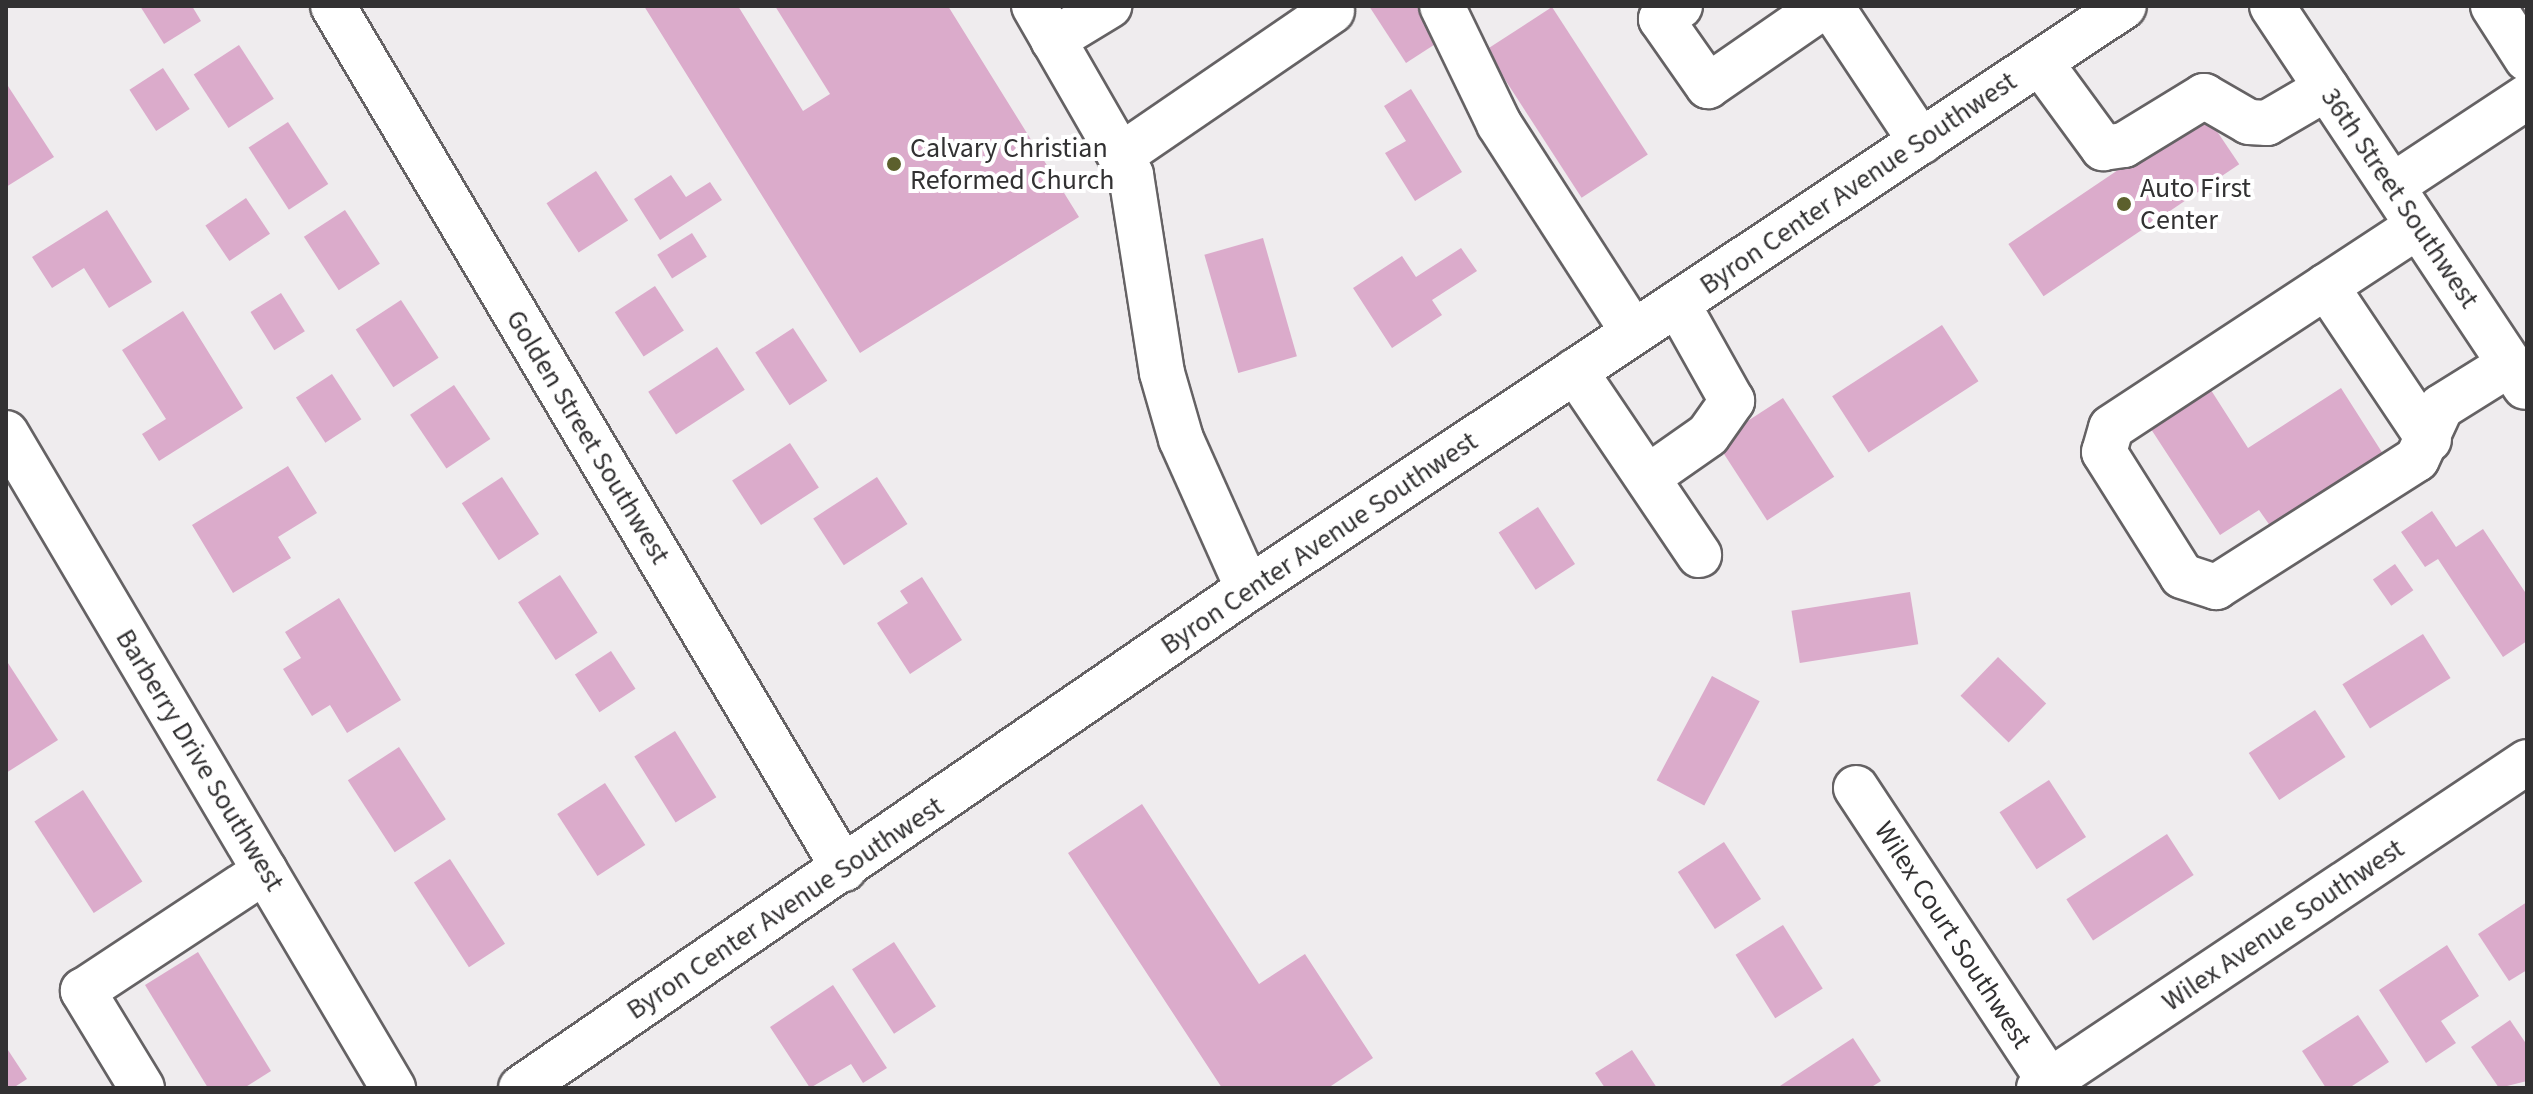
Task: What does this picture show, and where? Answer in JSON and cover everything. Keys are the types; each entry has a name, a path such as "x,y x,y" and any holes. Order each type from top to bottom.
{"street":[{"name":"Golden Street Southwest","path":"333,6 844,869"},
{"path":"1109,6 1044,23 1131,175 1162,373 1177,426 1248,589"},
{"path":"1442,6 1499,124 1633,332"},
{"path":"1680,6 1661,19 1708,86 1824,6"},
{"path":"1831,6 1921,142"},
{"name":"Byron Center Avenue Southwest","path":"521,1088 1248,589 2124,6"},
{"name":"36th Street Southwest","path":"2272,6 2518,377"},
{"path":"2493,6 2527,59"},
{"path":"1120,156 1332,11"},
{"path":"2040,62 2103,148 2124,145 2204,96 2249,122 2267,123 2327,88"},
{"path":"2392,186 2527,97"},
{"path":"2418,226 2111,428 2103,441 2182,576 2216,587 2417,459 2429,440 2441,407 2518,377"},
{"path":"2326,286 2429,440"},
{"path":"1648,477 1708,435 1732,401 1677,303"},
{"path":"1575,371 1699,555"},
{"name":"Barberry Drive Southwest","path":"6,433 393,1088"},
{"name":"Wilex Avenue Southwest","path":"2044,1085 2527,762"},
{"name":"Wilex Court Southwest","path":"1856,788 2044,1085"},
{"path":"142,1088 83,991 265,871"}],"building":[{"path":"140,6 192,6 201,21 164,44"},
{"name":"Calvary Christian Reformed Church","path":"644,6 738,6 803,111 830,94 775,6 948,6 1079,217 860,353"},
{"path":"1369,6 1417,6 1440,41 1406,63"},
{"path":"1552,7 1648,155 1582,198 1486,50"},
{"path":"239,45 274,99 229,128 194,74"},
{"path":"163,68 190,109 156,131 129,90"},
{"path":"6,83 54,157 6,187"},
{"path":"1411,89 1462,172 1415,201 1385,153 1406,141 1384,106"},
{"name":"Auto First Center","path":"2204,112 2239,164 2044,296 2008,244"},
{"path":"288,122 328,184 289,210 249,148"},
{"path":"596,171 628,220 579,253 547,203"},
{"path":"671,175 686,197 710,182 722,200 660,240 634,199"},
{"path":"246,198 270,234 229,261 205,225"},
{"path":"107,210 152,282 109,308 84,268 52,288 32,257"},
{"path":"345,210 380,264 339,290 304,237"},
{"path":"692,233 707,257 672,278 657,255"},
{"path":"1263,238 1297,356 1238,373 1204,255"},
{"path":"1461,248 1477,271 1432,300 1442,315 1392,348 1353,288 1402,256 1416,277"},
{"path":"655,286 684,330 644,357 615,312"},
{"path":"281,293 305,331 274,350 250,312"},
{"path":"401,300 439,358 393,387 356,329"},
{"path":"183,311 243,408 159,461 142,434 166,419 122,350"},
{"path":"1942,325 1978,381 1869,453 1832,396"},
{"path":"793,328 827,381 790,405 755,353"},
{"path":"717,347 745,390 676,434 648,392"},
{"path":"332,374 361,419 325,443 296,397"},
{"path":"454,385 490,439 446,469 410,415"},
{"path":"2209,387 2248,448 2341,388 2385,457 2273,530 2259,510 2220,535 2149,426"},
{"path":"1783,398 1834,477 1767,520 1716,442"},
{"path":"790,443 819,487 761,525 732,481"},
{"path":"288,466 317,513 278,537 291,558 233,593 192,525"},
{"path":"502,477 539,534 499,560 462,503"},
{"path":"877,477 907,524 844,565 813,518"},
{"path":"1538,507 1575,564 1536,590 1499,533"},
{"path":"2432,511 2456,547 2483,529 2527,595 2527,641 2503,657 2438,559 2425,567 2401,532"},
{"path":"2395,564 2413,590 2391,606 2373,579"},
{"path":"560,575 598,633 556,660 518,602"},
{"path":"922,577 962,640 910,674 877,623 908,603 900,591"},
{"path":"1910,592 1918,644 1800,663 1791,611"},
{"path":"339,598 401,700 347,733 330,705 312,716 283,669 301,658 285,632"},
{"path":"2423,634 2451,678 2370,728 2342,684"},
{"path":"611,651 636,689 599,712 575,674"},
{"path":"1998,657 2046,704 2009,742 1960,696"},
{"path":"6,660 58,740 6,773"},
{"path":"1712,676 1760,701 1704,806 1657,780"},
{"path":"2315,710 2345,757 2279,800 2249,753"},
{"path":"675,731 716,797 676,823 634,756"},
{"path":"399,747 446,819 395,852 348,780"},
{"path":"2049,780 2086,837 2037,869 2000,812"},
{"path":"605,783 645,845 597,876 557,814"},
{"path":"83,790 142,881 94,913 34,822"},
{"path":"1142,804 1259,984 1305,954 1373,1058 1328,1088 1222,1088 1068,853"},
{"path":"2167,834 2194,875 2093,940 2066,899"},
{"path":"1724,842 1761,899 1715,929 1678,872"},
{"path":"450,859 505,944 469,967 414,882"},
{"path":"2527,902 2527,970 2509,981 2478,934"},
{"path":"1783,925 1823,989 1775,1018 1736,955"},
{"path":"894,942 936,1007 894,1034 852,969"},
{"path":"2447,945 2479,996 2441,1021 2456,1043 2426,1063 2379,990"},
{"path":"198,952 271,1071 244,1088 208,1088 145,985"},
{"path":"833,985 887,1068 863,1083 851,1064 810,1088 770,1027"},
{"path":"2358,1015 2389,1062 2349,1088 2326,1088 2302,1051"},
{"path":"2510,1020 2527,1045 2527,1081 2499,1088 2471,1047"},
{"path":"1853,1038 1881,1081 1870,1088 1777,1088"},
{"path":"6,1047 27,1079 13,1088 6,1088"},
{"path":"1632,1050 1657,1088 1605,1088 1595,1073"}],"place":[{"name":"Calvary Christian Reformed Church","path":"894,164"},
{"name":"Auto First Center","path":"2124,204"}]}
